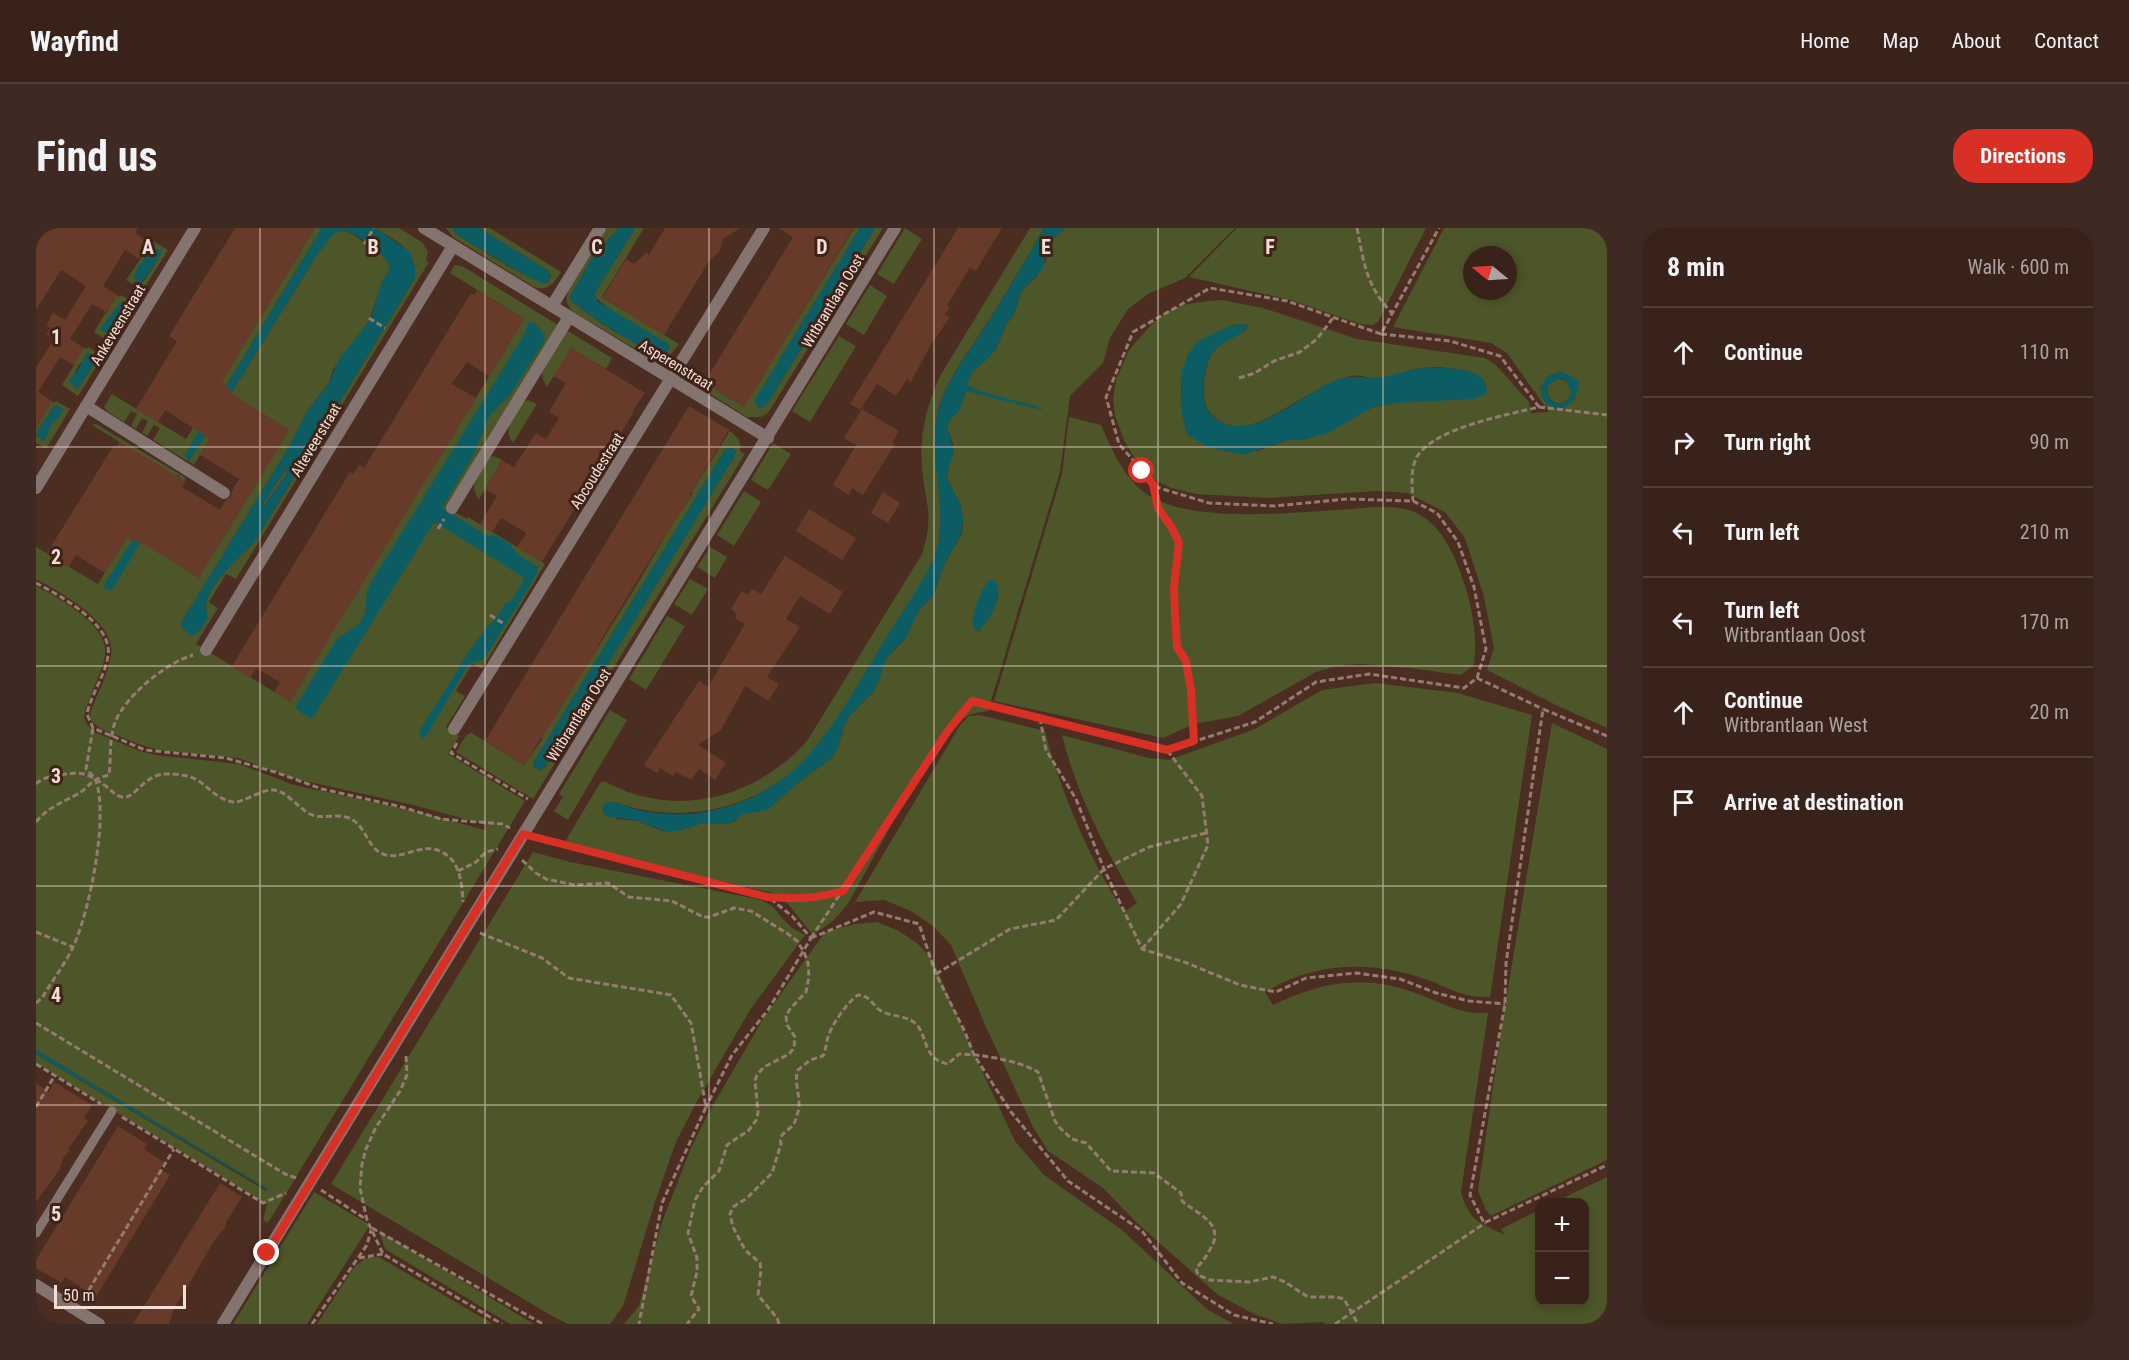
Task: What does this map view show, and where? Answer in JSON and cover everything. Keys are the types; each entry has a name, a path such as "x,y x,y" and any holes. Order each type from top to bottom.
{"street":[{"name":"Ankeveenstraat","path":"36,488 195,228"},
{"path":"552,306 600,228"},
{"name":"Abcoudestraat","path":"454,729 764,228"},
{"name":"Witbrantlaan Oost","path":"224,1324 895,228"},
{"name":"Asperenstraat","path":"430,230 768,438"},
{"name":"Alteveerstraat","path":"206,650 453,246"},
{"path":"452,508 569,317"},
{"path":"86,406 224,493"},
{"path":"36,1285 99,1324"}],"lane":[{"path":"36,1233 112,1111"}],"path":[{"path":"364,244 374,228"},
{"path":"1357,228 1368,279 1382,303 1392,314"},
{"path":"1381,334 1438,228"},
{"path":"639,1324 662,1203 732,1054 768,1010 812,938 947,732 972,701 1167,750 1256,722 1316,682 1369,674 1464,688 1477,678 1486,649 1474,587 1458,542 1437,513 1413,501 1347,499 1274,506 1209,502 1156,487 1153,484 1119,444 1106,397 1133,332 1210,288 1287,301 1381,334 1450,341 1500,356 1539,407"},
{"path":"369,318 386,329"},
{"path":"1239,378 1300,352 1317,339 1333,318"},
{"path":"1413,501 1412,478 1418,455 1433,442 1462,427 1539,407 1607,415"},
{"path":"1153,484 1158,508 1179,543 1174,587 1177,647 1186,661 1191,690 1194,741"},
{"path":"36,583 58,595 85,615 99,627 108,639 108,657 87,714 93,728 86,769 95,778 117,795 125,798 148,778 159,774 195,778 219,798 236,803 272,789 279,791 301,809 316,817 333,815 351,819 363,829 375,850 384,854 401,855 411,850 438,850 452,860 458,871 466,927 542,958 569,978 671,995 691,1023 706,1107"},
{"path":"490,615 508,626"},
{"path":"36,822 48,810 65,799 77,795 95,778 109,775 112,737 116,720 135,693 181,658 206,650"},
{"path":"1477,678 1607,736"},
{"path":"1543,709 1506,963 1505,1004 1470,1195 1484,1223 1607,1165"},
{"path":"1040,718 1046,750 1076,799 1104,869 1142,949 1187,963 1240,985 1276,992 1306,978 1356,973 1400,979 1436,993 1469,1001 1505,1004"},
{"path":"93,728 145,750 226,758 322,789 402,807 441,819 502,824 523,834 767,897 802,899 843,891"},
{"path":"454,729 462,734 451,753 540,807"},
{"path":"1142,949 1181,904 1208,845 1202,796 1167,750"},
{"path":"36,784 42,779 79,772 95,778"},
{"path":"36,1003 42,998 73,947 87,905 101,810 95,778"},
{"path":"936,974 1010,929 1056,920 1104,869 1149,847 1206,833"},
{"path":"458,871 476,862 486,852 497,849 513,851 536,873 546,879 575,885 608,883 630,897 672,901 703,917 734,908 751,911 788,934 797,941 804,952 809,977 806,992 786,1016 787,1025 795,1037 794,1048 789,1054 764,1067 757,1075 755,1081 758,1112 756,1119 749,1130 727,1145 718,1171 703,1187 695,1200 688,1233 697,1258 697,1272 691,1296 699,1309 687,1324"},
{"path":"767,897 792,916 812,938"},
{"path":"812,938 874,912 919,924 936,974 974,1055 1011,1112 1068,1181 1142,1231 1182,1282 1234,1315 1273,1324"},
{"path":"36,932 73,947"},
{"path":"779,1324 777,1318 758,1295 760,1263 745,1250 733,1227 730,1214 733,1207 747,1198 772,1173 781,1144 780,1139 795,1123 800,1104 796,1084 798,1070 810,1060 823,1056 832,1025 837,1022 850,1000 858,995 869,997 882,1011 914,1022 919,1027 927,1050 942,1062 948,1064 960,1054 974,1055 1012,1062 1038,1072 1055,1121 1065,1135 1086,1143 1111,1171 1154,1173 1181,1193 1182,1201 1209,1221 1216,1232 1215,1237 1205,1258 1196,1268 1198,1275 1210,1280 1249,1282 1273,1276 1308,1297 1341,1298 1358,1324"},
{"path":"36,1023 285,1174 310,1183 367,1220"},
{"path":"399,1038 405,1048 407,1075 376,1127 362,1164 360,1188 367,1220 383,1254 502,1324"},
{"path":"36,1064 263,1203 310,1183"},
{"path":"36,1107 55,1075"},
{"path":"76,1310 174,1149"},
{"path":"1335,1324 1491,1220"},
{"path":"312,1324 367,1245 372,1228"},
{"path":"372,1228 543,1324"},
{"path":"357,1258 383,1254"}],"green space":[{"path":"315,228 322,228 185,454 189,461 330,236 340,230 349,232 387,260 390,269 383,281 369,321 333,370 329,383 308,410 286,452 181,623 182,628 207,619 206,602 216,582 257,538 415,278 409,253 398,242 375,228 399,228 423,243 428,252 426,260 429,262 236,579 226,574 209,602 218,608 196,644 289,703 524,319 450,273 455,265 462,266 558,325 446,507 467,519 468,517 545,564 482,669 472,664 456,691 465,696 446,727 459,736 448,754 525,801 268,1223 263,1220 267,1204 36,1063 36,1054 266,1191 268,1189 36,1050 36,586 81,614 91,623 104,644 103,663 84,717 94,732 140,751 156,755 239,764 294,785 419,812 485,830 487,825 413,805 296,779 238,758 159,750 101,729 92,722 90,713 107,670 111,655 110,643 105,631 85,610 36,579 36,547 98,584 167,471 92,425 96,424 186,478 146,545 199,577 289,430 236,397 194,465 153,440 160,428 154,425 147,436 142,433 148,421 142,418 136,429 131,426 137,414 131,411 124,422 104,407 112,394 186,439","holes":["177,475 180,476 172,489 104,585"]},
{"path":"446,228 453,228 454,232 462,238 531,278 548,282 551,276 550,272 479,228 490,228 561,272 547,287 534,287 453,237"},
{"path":"607,228 619,228 595,253 569,298 613,331 663,355 595,297 595,293 635,228 644,228 602,297 679,344 667,359 658,358 656,361 572,311 568,306 569,289"},
{"path":"854,228 860,228 755,401 759,408 769,401 875,228 883,228 768,413 761,417 747,417 689,381 687,378 690,374 744,407"},
{"path":"905,228 922,239 894,284 877,274"},
{"path":"1030,228 1044,228 941,400 935,430 935,449 941,524 933,561 831,728 793,771 771,787 747,799 721,808 668,813 614,802 616,819 638,821 662,831 678,831 702,823 725,824 735,821 742,814 768,809 832,758 850,715 875,690 886,659 904,640 919,610 934,595 943,567 962,533 961,506 948,480 947,470 952,457 953,444 947,428 949,421 960,408 966,390 979,394 980,391 966,385 973,371 996,349 1005,327 1015,312 1021,292 1038,275 1046,260 1050,242 1065,228 1235,228 1185,278 1148,294 1128,309 1110,338 1103,363 1070,396 1060,472 988,711 971,714 961,720 952,732 906,798 849,902 833,921 812,934 785,900 773,893 563,845 603,781 646,797 690,800 712,797 734,791 773,771 807,741 922,554 929,519 921,455 923,431 931,398 940,376","holes":["998,588 998,600 979,631 975,630 982,594"]},
{"path":"1237,228 1426,228 1378,322 1373,325 1360,324 1291,300 1189,277"},
{"path":"1444,228 1607,228 1607,728 1487,670 1494,648 1484,597 1465,538 1445,512 1407,493 1378,491 1267,498 1196,494 1171,488 1155,480 1138,464 1124,440 1115,416 1113,399 1116,380 1129,350 1166,312 1183,305 1222,300 1263,308 1357,339 1485,358 1495,364 1529,402 1531,413 1549,412 1507,353 1491,343 1393,327","holes":["1243,324 1248,326 1245,331 1223,343 1210,356 1205,376 1206,406 1214,417 1225,424 1247,426 1259,422 1351,376 1378,378 1435,367 1476,374 1395,403 1373,407 1306,439 1288,440 1257,451 1188,435 1182,411 1182,371 1230,326","1561,372 1578,382 1575,399 1560,409 1552,407 1540,389 1548,376"]},
{"path":"153,241 168,250 143,290 126,280 146,251 149,242","holes":["161,254 143,282 140,282 142,261 149,255"]},
{"path":"870,285 887,296 864,335 846,324"},
{"path":"117,295 135,303 111,343 94,332 106,312 109,313 107,311"},
{"path":"566,330 612,358 606,369 571,348 547,387 542,373"},
{"path":"839,336 856,346 810,422 792,411"},
{"path":"88,347 103,356 78,396 62,385 74,365 76,366 74,364 84,348","holes":["95,362 77,388 75,372 80,363"]},
{"path":"1559,379 1568,382 1571,391 1568,400 1559,403 1550,400 1547,391 1550,382"},
{"path":"528,400 537,404 513,443 508,432 510,422 523,402"},
{"path":"52,401 70,409 46,449 36,443 36,435 44,441 52,423 63,409 54,406 36,434 36,427"},
{"path":"1069,417 1101,425 1130,479 1145,493 1164,503 1216,513 1274,514 1387,507 1405,509 1422,516 1441,534 1460,571 1473,617 1474,665 1461,675 1360,664 1337,666 1316,672 1238,716 1194,724 1163,738 994,701 1062,474"},
{"path":"729,431 737,437 740,442 740,451 745,454 533,799 456,752 470,732 524,765 543,738","holes":["731,447 736,451 545,767 540,771 533,766 535,760 725,450"]},
{"path":"773,443 791,454 768,490 751,480"},
{"path":"493,456 502,460 479,499 474,488 476,478 489,458"},
{"path":"286,469 287,474 263,507 264,502"},
{"path":"744,491 761,502 734,546 717,535"},
{"path":"710,547 727,557 715,578 697,567"},
{"path":"690,579 708,589 692,615 674,604"},
{"path":"667,616 685,626 646,690 629,679"},
{"path":"1375,683 1458,693 1532,715 1490,997 1464,994 1405,973 1364,967 1343,967 1303,975 1265,992 1273,1005 1328,985 1364,982 1401,988 1461,1010 1488,1013 1461,1192 1464,1202 1477,1220 1505,1235 1501,1229 1535,1212 1535,1306 1589,1306 1589,1198 1563,1198 1607,1177 1607,1324 1325,1324 1323,1322 1282,1324 1254,1314 1218,1295 1137,1223 1103,1188 1048,1151 1033,1127 951,945 933,926 911,911 884,900 856,902 852,907 960,725 969,716 980,715 1045,731 1067,801 1077,824 1100,871 1124,912 1137,903 1084,800 1062,735 1149,758 1169,760 1255,729 1322,690"},
{"path":"610,710 627,720 568,820 554,811 563,797 559,794"},
{"path":"1552,723 1607,749 1607,1160 1491,1216 1478,1191 1501,1031"},
{"path":"533,852 570,862 757,899 772,907 790,926 805,935 750,1010 676,1142 623,1306 610,1324 568,1324 552,1316 331,1184"},
{"path":"877,922 899,931 918,944 933,960 1015,1141 1044,1175 1122,1230 1208,1310 1234,1324 624,1324 639,1306 662,1222 691,1148 709,1112 763,1019 825,932 855,924"},
{"path":"314,1192 370,1225 307,1324 233,1324"},
{"path":"379,1231 534,1324 510,1324 385,1249"},
{"path":"379,1257 493,1324 317,1324 355,1266 366,1258"}],"water":[{"path":"322,228 375,228 410,252 415,267 415,278 257,538 223,574 211,591 206,602 206,621 192,636 182,628 181,623 286,452 308,410 329,383 339,359 371,319 381,284 390,269 378,251 349,232 343,230 333,234 315,258 189,461 185,454","holes":["286,469 287,474 263,507"]},
{"path":"453,228 479,228 550,272 550,279 544,284 530,278 462,238 454,232"},
{"path":"619,228 635,228 595,293 597,301 670,345 665,355 631,341 600,322 569,298 595,253"},
{"path":"860,228 875,228 769,401 764,407 759,408 754,401"},
{"path":"1044,228 1065,228 1050,242 1042,270 1021,292 1015,312 1005,327 996,349 973,371 966,385 1042,408 1041,410 966,391 960,409 949,421 947,428 954,451 948,470 948,480 961,506 962,532 943,567 934,595 919,610 907,636 886,659 875,690 850,715 832,758 768,809 743,814 729,824 702,823 667,832 638,821 606,816 602,807 608,802 642,811 674,814 698,813 733,805 762,792 787,775 829,730 933,561 940,525 935,434 940,404 957,370 1023,266"},
{"path":"155,248 161,250 161,254 140,282 135,279 134,275 142,261"},
{"path":"122,301 128,307 110,335 100,329"},
{"path":"531,322 540,329 545,340 510,395 491,414 474,454 442,508 488,536 494,535 510,544 517,554 537,566 538,571 531,584 484,659 469,664 426,736 422,738 419,732 466,656 505,604 512,600 525,578 438,524 433,524 314,716 310,718 296,709 296,706 336,640 360,623 365,613 370,584 525,333 528,323"},
{"path":"1243,324 1248,326 1245,330 1217,348 1212,354 1205,375 1203,390 1209,412 1227,425 1243,426 1259,422 1336,380 1349,377 1380,378 1433,368 1465,370 1482,378 1486,385 1486,394 1474,399 1395,403 1373,407 1328,433 1306,439 1288,440 1243,455 1208,447 1188,435 1181,404 1182,371 1188,354 1198,341 1230,326"},
{"path":"87,353 94,356 95,362 79,387 75,388 69,381"},
{"path":"1561,372 1579,382 1575,396 1569,405 1561,408 1552,407 1545,402 1541,395 1542,386 1548,376","holes":["1560,378 1566,380 1571,391 1569,398 1564,403 1550,400 1546,391 1549,384"]},
{"path":"55,405 63,411 52,423 45,440 42,440 36,434"},
{"path":"730,447 736,451 734,457 541,771 533,766 535,760 725,450"},
{"path":"174,475 180,477 112,590 105,589 104,585"},
{"path":"990,580 994,580 997,586 998,598 982,628 977,631 973,627 975,609 983,589"},
{"path":"36,1050 268,1189 269,1191 36,1054"}],"building":[{"path":"36,228 138,228 135,233 149,242 144,258 141,256 139,259 125,250 103,286 117,295 106,312 92,304 70,339 84,348 74,365 60,357 38,392 52,401 36,427 36,368 54,339 46,334 50,328 46,326 53,313 65,320 86,286 61,270 36,310"},
{"path":"235,228 315,228 222,381 235,396 289,430 199,578 144,544 126,538 105,573 76,555 69,567 47,553 114,445 116,447 120,442 186,482 182,487 220,510 225,501 231,497 239,479 200,455 210,439 165,410 158,422 136,409 177,341 169,336"},
{"path":"665,228 740,228 723,239 719,252 709,261 664,335 603,297 626,259 634,264 646,253 649,255"},
{"path":"778,228 853,228 744,407 704,383 793,237"},
{"path":"958,228 1002,228 976,271 970,267 947,306 950,308 945,314 950,317 930,346 911,382 907,379 896,396 877,384 860,410 850,404"},
{"path":"477,290 524,319 489,376 467,362 452,384 476,398 290,702 274,692 280,682 256,668 250,678 232,666 350,472 353,474 359,465 364,468 471,293 474,295"},
{"path":"571,348 645,393 542,562 517,547 526,533 513,525 501,518 492,532 480,524 497,496 485,489 502,460 514,467 536,433 546,439 559,418 549,412 566,383 553,376"},
{"path":"689,406 729,430 690,494 692,495 598,645 599,647 524,765 485,741"},
{"path":"862,409 899,431 892,442 895,444 863,495 852,488 849,495 833,485 856,445 844,438"},
{"path":"883,492 900,503 888,523 871,513"},
{"path":"809,509 856,538 842,560 796,531"},
{"path":"785,556 843,592 830,614 800,596 786,619 800,627 767,677 779,684 768,701 745,686 721,730 698,745 726,763 715,780 699,769 691,780 676,772 673,776 660,768 657,773 644,765 699,681 708,687 745,624 735,618 737,614 731,609 742,591 748,595 752,589 761,594"},
{"path":"54,1082 92,1105 84,1118 88,1121 68,1149 70,1150 63,1158 60,1169 36,1202 36,1083 49,1092"},
{"path":"118,1126 147,1144 144,1149 164,1162 160,1169 170,1175 96,1297 65,1277 62,1283 36,1268 36,1260"},
{"path":"220,1183 242,1197 174,1309 169,1324 133,1324"}],"route":[{"path":"267,1253 523,834 767,897 802,899 821,897 843,891 947,732 972,701 1167,750 1194,741 1191,690 1186,661 1177,647 1174,587 1179,543 1158,508 1153,484 1142,471"}]}
